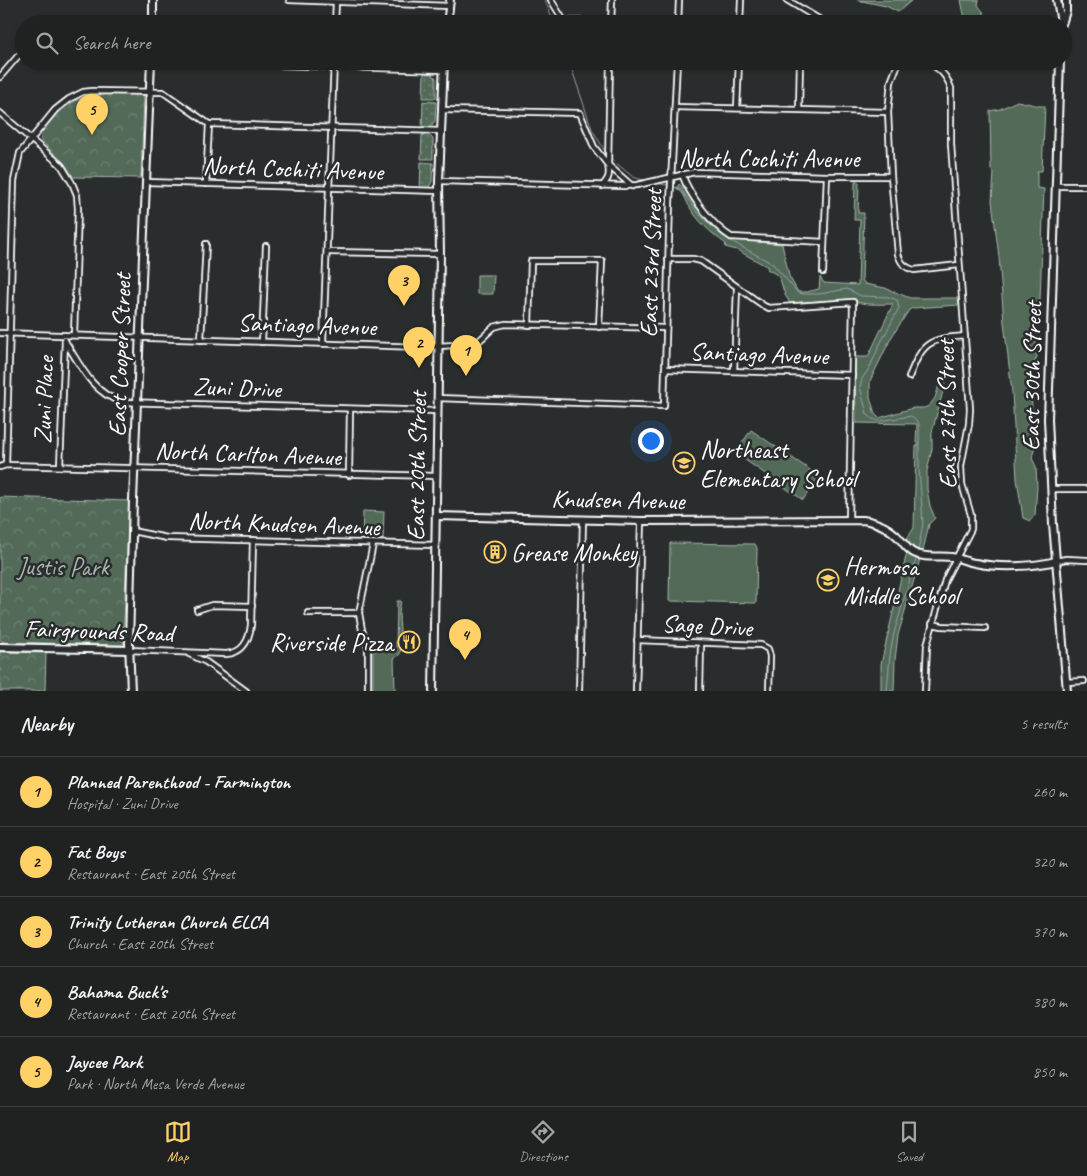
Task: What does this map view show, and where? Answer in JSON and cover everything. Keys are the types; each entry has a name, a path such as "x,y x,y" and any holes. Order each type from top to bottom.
{"street":[{"path":"152,15 153,0"},
{"path":"289,0 449,3"},
{"path":"551,0 561,15"},
{"path":"611,15 612,0"},
{"path":"678,15 679,0"},
{"path":"740,15 741,0"},
{"path":"787,0 811,15"},
{"path":"1057,0 1060,15"},
{"path":"1064,15 1066,0"},
{"path":"335,15 336,2"},
{"path":"0,77 15,60"},
{"name":"East Cooper Street","path":"131,691 129,650 136,403 151,70"},
{"path":"323,343 328,252 333,70"},
{"name":"East 20th Street","path":"434,691 440,254 439,181 444,70"},
{"path":"602,186 608,180 610,173 608,165 610,70"},
{"name":"East 23rd Street","path":"437,398 664,406 668,259 677,70"},
{"path":"737,108 739,70"},
{"path":"798,109 800,70"},
{"path":"896,70 892,82 888,112 891,176 898,254 906,268 914,270 959,265"},
{"name":"East 27th Street","path":"925,691 926,651 944,580 971,529 970,515 962,484 961,466 970,409 951,144 951,88 941,70"},
{"name":"East 30th Street","path":"1060,70 1048,410 1051,488 1067,691"},
{"path":"6,465 14,182 20,153 60,106 80,94 100,90 150,90 163,92 209,124 441,131"},
{"path":"675,107 888,112"},
{"path":"442,110 580,113 594,147 608,165 632,186"},
{"path":"0,113 61,165 70,179 76,195 78,209 74,335"},
{"path":"206,184 209,124"},
{"name":"North Cochiti Avenue","path":"439,181 632,186 695,172 891,176"},
{"path":"682,174 701,207 731,237 824,242"},
{"path":"822,272 827,176"},
{"name":"North Cochiti Avenue","path":"146,182 439,191"},
{"path":"1055,186 1087,186"},
{"path":"201,340 206,244"},
{"path":"262,342 266,246"},
{"path":"328,252 440,254"},
{"path":"668,259 693,259 701,261 737,288 769,308 853,302 849,520"},
{"path":"529,325 531,260 602,261 599,327"},
{"path":"734,371 737,288"},
{"name":"Santiago Avenue","path":"0,333 421,347 472,344 500,324 666,328"},
{"name":"Zuni Place","path":"60,466 65,335"},
{"path":"909,377 922,349 931,342 942,338 965,336"},
{"name":"Zuni Drive","path":"65,341 89,378 105,395 122,402 437,411"},
{"name":"Santiago Avenue","path":"665,370 852,375"},
{"path":"349,475 350,409"},
{"name":"North Carlton Avenue","path":"0,468 6,465 436,476"},
{"path":"1051,488 1087,489"},
{"name":"Knudsen Avenue","path":"436,516 641,520 868,521 892,531 910,550 917,554 956,558 976,564 1030,565 1066,559 1087,560"},
{"path":"579,691 583,519"},
{"path":"636,691 641,520"},
{"name":"North Knudsen Avenue","path":"132,531 167,538 436,546"},
{"path":"185,652 230,654 244,648 251,632 254,540"},
{"path":"368,691 368,647 359,613 373,544"},
{"path":"197,610 212,605 252,606"},
{"path":"308,613 359,613"},
{"path":"932,624 985,628"},
{"name":"Sage Drive","path":"638,640 761,645 768,649 770,656 769,691"},
{"path":"700,691 701,644"},
{"name":"Fairgrounds Road","path":"0,647 185,652 206,662 246,691"},
{"path":"1066,682 1084,681"}],"green space":[{"path":"857,0 912,0 898,12 886,6"},
{"path":"961,0 979,0 978,5 984,15 964,15"},
{"path":"424,73 432,74 436,78 436,98 423,98"},
{"path":"103,93 144,95 141,178 73,177 66,165 41,141 40,134 67,106 83,97"},
{"path":"423,101 436,102 435,121 430,127 422,127"},
{"path":"1017,101 1045,106 1042,171 1037,171 1037,188 1044,189 1040,300 1031,316 1032,319 1035,319 1037,357 1032,369 1031,387 1032,410 1035,416 1035,446 1032,458 1036,467 1037,487 1035,515 1030,521 1023,518 1017,479 1012,392 992,201 994,173 991,170 990,111 1000,109"},
{"path":"422,135 429,135 433,139 433,159 421,159"},
{"path":"421,162 433,163 432,182 428,188 420,188"},
{"path":"855,182 859,182 858,213 864,213 862,280 865,284 885,288 910,298 958,298 959,305 913,308 909,310 891,338 870,381 870,397 875,414 879,418 913,408 929,406 935,398 942,376 946,380 932,432 932,449 927,471 927,489 930,506 935,518 929,524 923,551 916,549 906,540 914,528 916,446 918,446 918,442 916,442 917,424 856,423 855,357 868,357 893,304 865,304 850,299 790,303 785,295 779,276 767,269 768,267 737,250 725,247 726,244 700,221 682,193 677,189 679,184 690,194 696,207 730,240 782,244 789,276 798,292 807,292 819,289 820,277 824,283 858,285 860,220 854,220"},
{"path":"477,275 494,275 493,294 477,294"},
{"path":"751,430 819,476 803,500 735,453"},
{"name":"Justis Park","path":"0,497 129,501 123,645 4,642 0,640"},
{"path":"363,511 384,512 383,540 362,539"},
{"path":"670,543 755,544 757,548 756,603 669,601"},
{"path":"907,552 920,559 898,635 894,691 881,691 881,664"},
{"path":"397,601 401,601 399,614 401,647 400,654 394,659 395,691 373,691 373,651 396,649"},
{"path":"0,652 46,653 45,691 0,691"}],"waterway":[{"path":"545,0 551,15"},
{"path":"572,70 592,129 606,153"},
{"path":"610,158 633,177 646,181"},
{"path":"655,183 668,185"},
{"path":"672,186 681,189 697,212 722,236 773,264 798,293 819,294 847,289 861,296 889,297 897,300 899,308 870,367 862,379 860,387 867,414 872,419 880,421 911,416 919,423 919,467 923,523 918,552"},
{"path":"887,691 894,633 917,556"}],"place":[{"name":"Jaycee Park","path":"92,135"},
{"name":"Trinity Lutheran Church ELCA","path":"404,306"},
{"name":"Fat Boys","path":"419,368"},
{"name":"Planned Parenthood - Farmington","path":"466,376"},
{"name":"Northeast Elementary School","path":"684,463"},
{"name":"Grease Monkey","path":"495,552"},
{"name":"Hermosa Middle School","path":"828,580"},
{"name":"Riverside Pizza","path":"409,642"},
{"name":"Bahama Buck's","path":"465,660"}]}
